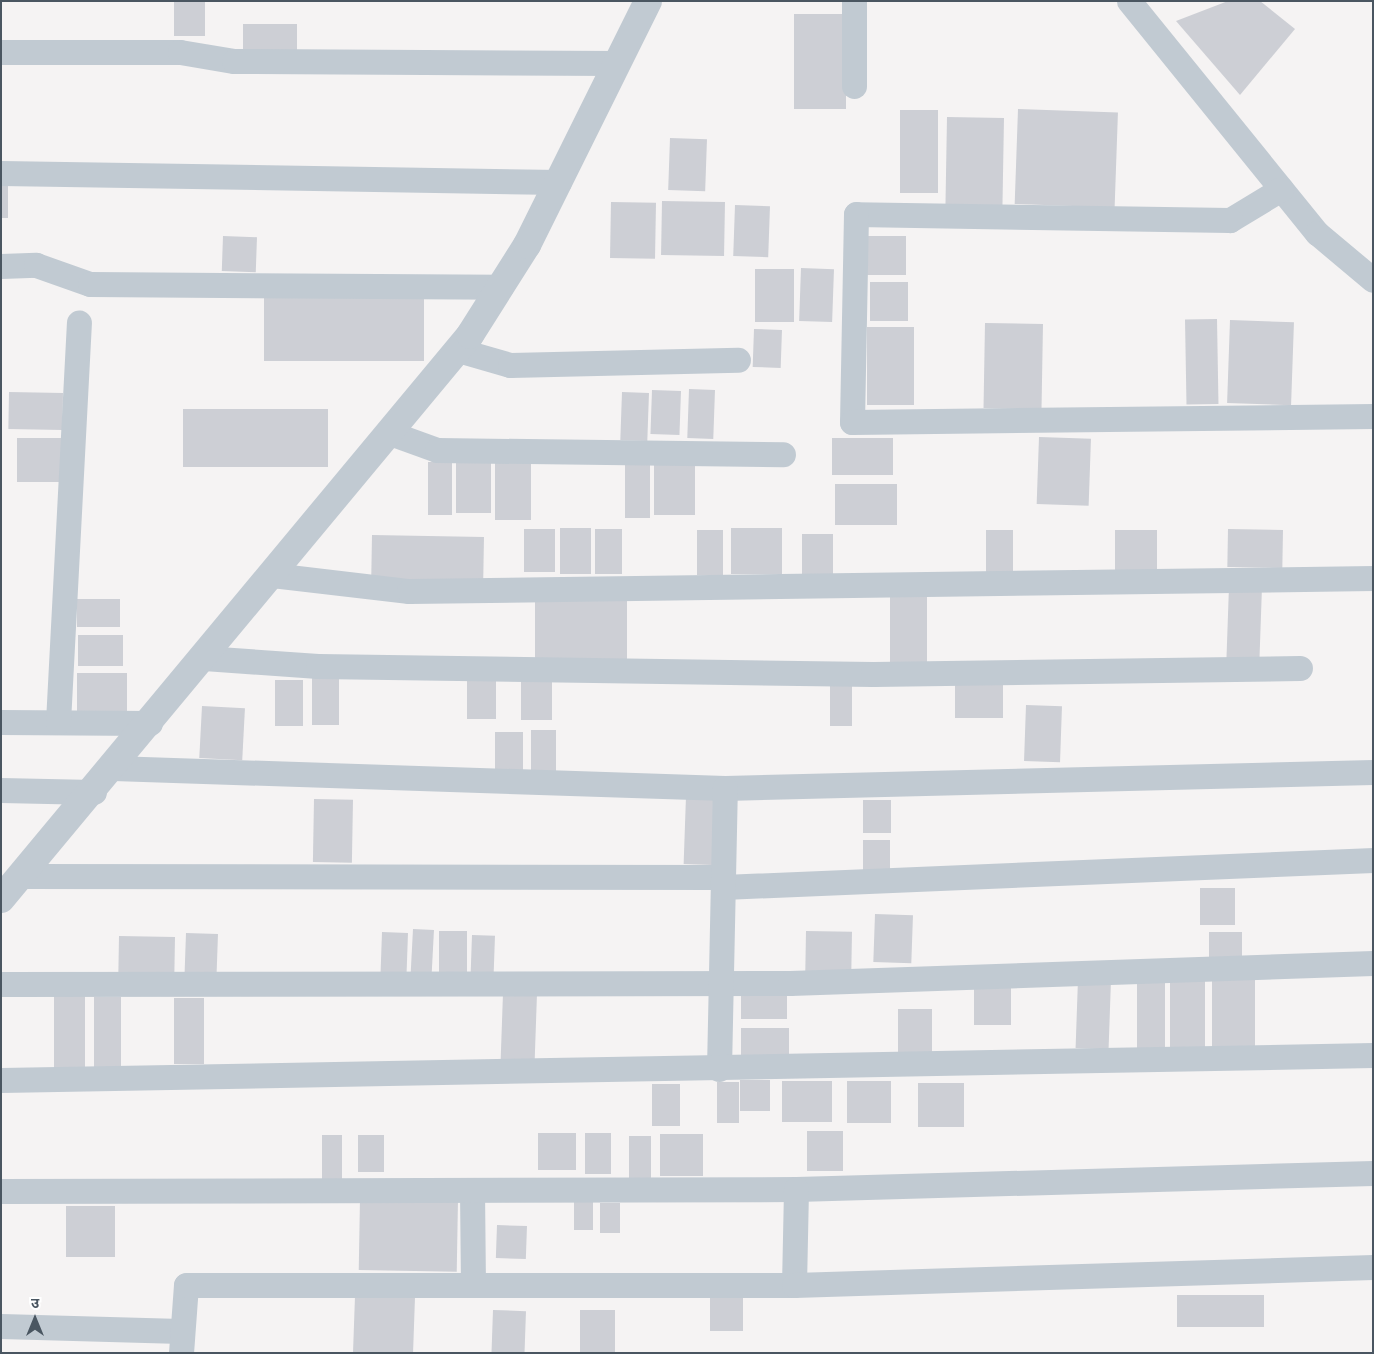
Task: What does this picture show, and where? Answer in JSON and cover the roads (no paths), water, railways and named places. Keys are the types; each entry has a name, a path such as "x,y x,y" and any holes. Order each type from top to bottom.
{"street":[{"path":"9,886 94,792 458,350 501,287 559,182 648,1"},
{"path":"854,1 854,86"},
{"path":"1129,1 1317,233 1373,280"},
{"path":"1,52 180,52 234,61 617,64"},
{"path":"1,173 559,182"},
{"path":"1281,189 1230,220 856,214 852,422 1373,416"},
{"path":"1,266 36,265 90,284 501,287"},
{"path":"58,722 79,323"},
{"path":"458,350 510,365 738,360"},
{"path":"390,433 438,450 783,454"},
{"path":"272,575 410,591 1373,578"},
{"path":"204,658 318,666 873,674 1300,668"},
{"path":"1,722 150,723"},
{"path":"113,768 725,788 1373,772"},
{"path":"719,1069 725,788"},
{"path":"1,790 94,792"},
{"path":"9,886 723,882 1373,860"},
{"path":"1,984 721,984 1373,963"},
{"path":"1,1080 719,1069 1373,1055"},
{"path":"1,1191 796,1189 1373,1173"},
{"path":"794,1285 796,1189"},
{"path":"472,1190 473,1285"},
{"path":"1,1326 181,1342 186,1285 794,1285 1373,1267"}]}
